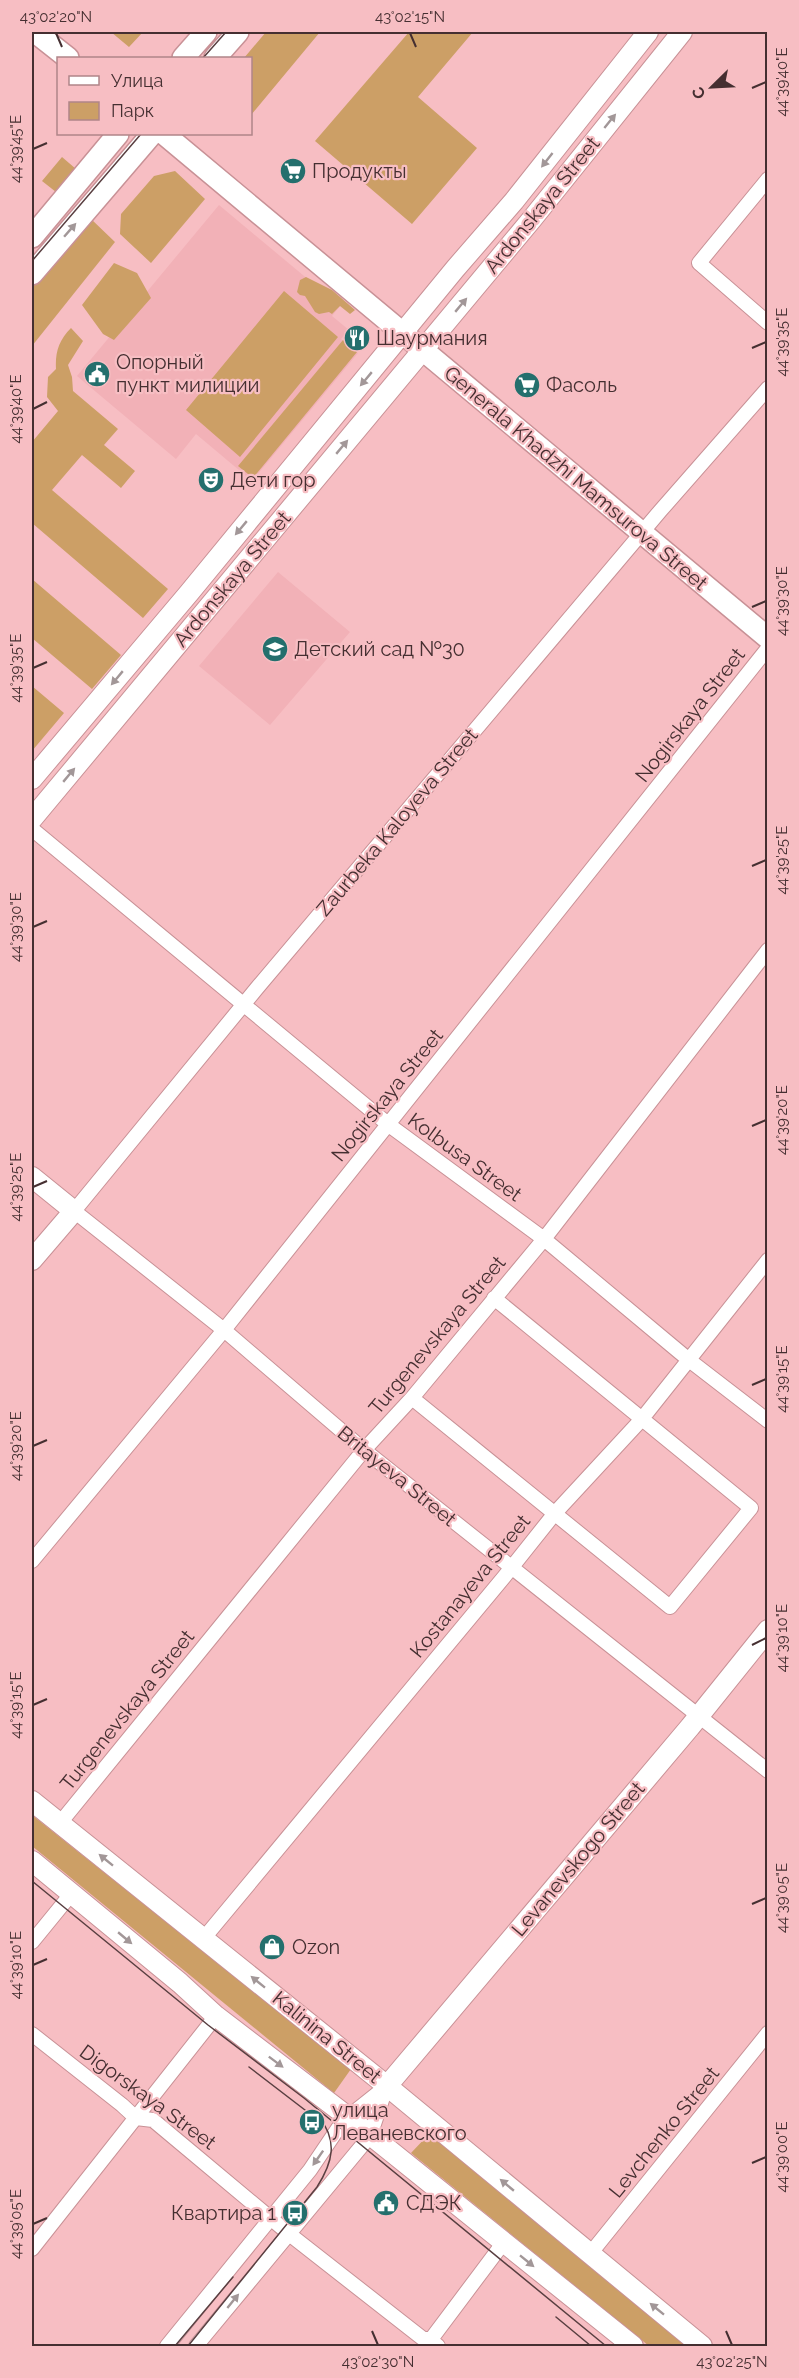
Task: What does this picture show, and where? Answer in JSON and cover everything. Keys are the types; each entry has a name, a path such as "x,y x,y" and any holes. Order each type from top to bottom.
{"main road":[{"path":"35,32 68,57"},
{"path":"184,57 206,32"},
{"path":"216,57 238,32"},
{"name":"Ardonskaya Street","path":"32,779 189,594 455,269 514,201 648,32"},
{"name":"Ardonskaya Street","path":"32,819 532,219 682,32"},
{"path":"32,237 117,135"},
{"path":"32,274 151,135"},
{"name":"Generala Khadzhi Mamsurova Street","path":"165,135 640,534 768,638"},
{"name":"Britayeva Street","path":"32,1177 74,1211"},
{"name":"Zaurbeka Kaloyeva Street","path":"32,1260 74,1211"},
{"name":"Levanevskogo Street","path":"387,2086 699,1716 768,1630"},
{"name":"Kalinina Street","path":"32,1801 387,2086 702,2346"},
{"path":"32,1861 216,2016 348,2117 633,2346"}],"street":[{"path":"768,179 699,263 768,323"},
{"name":"Zaurbeka Kaloyeva Street","path":"74,1211 244,1004 640,534 768,388"},
{"name":"Nogirskaya Street","path":"32,1561 224,1330 768,648"},
{"name":"Kolbusa Street","path":"32,829 389,1125 544,1239 689,1360 768,1421"},
{"name":"Turgenevskaya Street","path":"60,1823 364,1450 412,1398 544,1239 768,950"},
{"name":"Britayeva Street","path":"74,1211 224,1330 364,1450 511,1569 768,1771"},
{"name":"Kostanayeva Street","path":"204,1938 555,1513 641,1420 768,1260"},
{"path":"412,1398 670,1607 751,1508 494,1298"},
{"path":"32,1942 72,1893"},
{"path":"32,2249 216,2016"},
{"name":"Levchenko Street","path":"590,2254 768,2033"},
{"name":"Digorskaya Street","path":"32,2034 136,2118 153,2120 288,2233 432,2344"},
{"name":"Levanevskogo Street","path":"167,2346 271,2218 348,2117 387,2086"},
{"name":"Levanevskogo Street","path":"196,2346 370,2136 387,2086"},
{"path":"432,2344 504,2242"}],"shaded area":[{"path":"219,205 340,306 332,316 349,330 341,339 358,353 252,481 196,434 176,459 77,376"},
{"name":"Детский сад №30","path":"278,572 350,632 270,725 199,666"}],"green space":[{"path":"111,32 143,32 129,47"},
{"path":"266,32 320,32 252,114 252,57 245,57"},
{"path":"409,32 473,32 418,97 477,148 412,224 315,141"},
{"path":"62,157 76,169 56,192 42,181"},
{"path":"175,171 205,199 151,263 120,234 121,214 154,176"},
{"path":"90,218 115,242 32,346 32,283"},
{"path":"114,263 137,273 151,298 114,340 103,334 82,305"},
{"path":"306,277 332,290 355,310 350,314 340,306 332,314 315,312 305,296 297,292 300,280"},
{"path":"284,291 338,337 240,457 186,410"},
{"path":"71,328 83,341 68,365 73,391 118,429 104,445 135,471 121,488 82,455 52,490 168,589 143,618 32,523 32,442 58,411 47,397 48,377 56,369 59,347 63,337"},
{"path":"343,340 357,352 253,478 238,466"},
{"path":"32,579 121,655 92,689 32,638"},
{"path":"32,686 64,713 32,751"},
{"path":"32,1815 351,2069 334,2093 32,1846"},
{"path":"429,2134 691,2346 649,2346 411,2153"}],"tram line":[{"path":"204,57 226,32"},
{"path":"32,261 140,135"},
{"path":"32,1881 208,2025 304,2098 606,2346"},
{"path":"249,2067 318,2120"},
{"path":"188,2346 317,2187 327,2169 331,2152 329,2135 319,2117"},
{"path":"175,2346 233,2277"},
{"path":"556,2317 591,2346"}],"place":[{"name":"Продукты","path":"293,171"},
{"name":"Шаурмания","path":"357,338"},
{"name":"Опорный пункт милиции","path":"97,374"},
{"name":"Фасоль","path":"527,385"},
{"name":"Дети гор","path":"211,480"},
{"name":"Детский сад №30","path":"275,649"},
{"name":"Ozon","path":"272,1947"},
{"name":"улица Леваневского","path":"312,2122"},
{"name":"СДЭК","path":"386,2203"},
{"name":"Квартира 1","path":"295,2213"}]}
